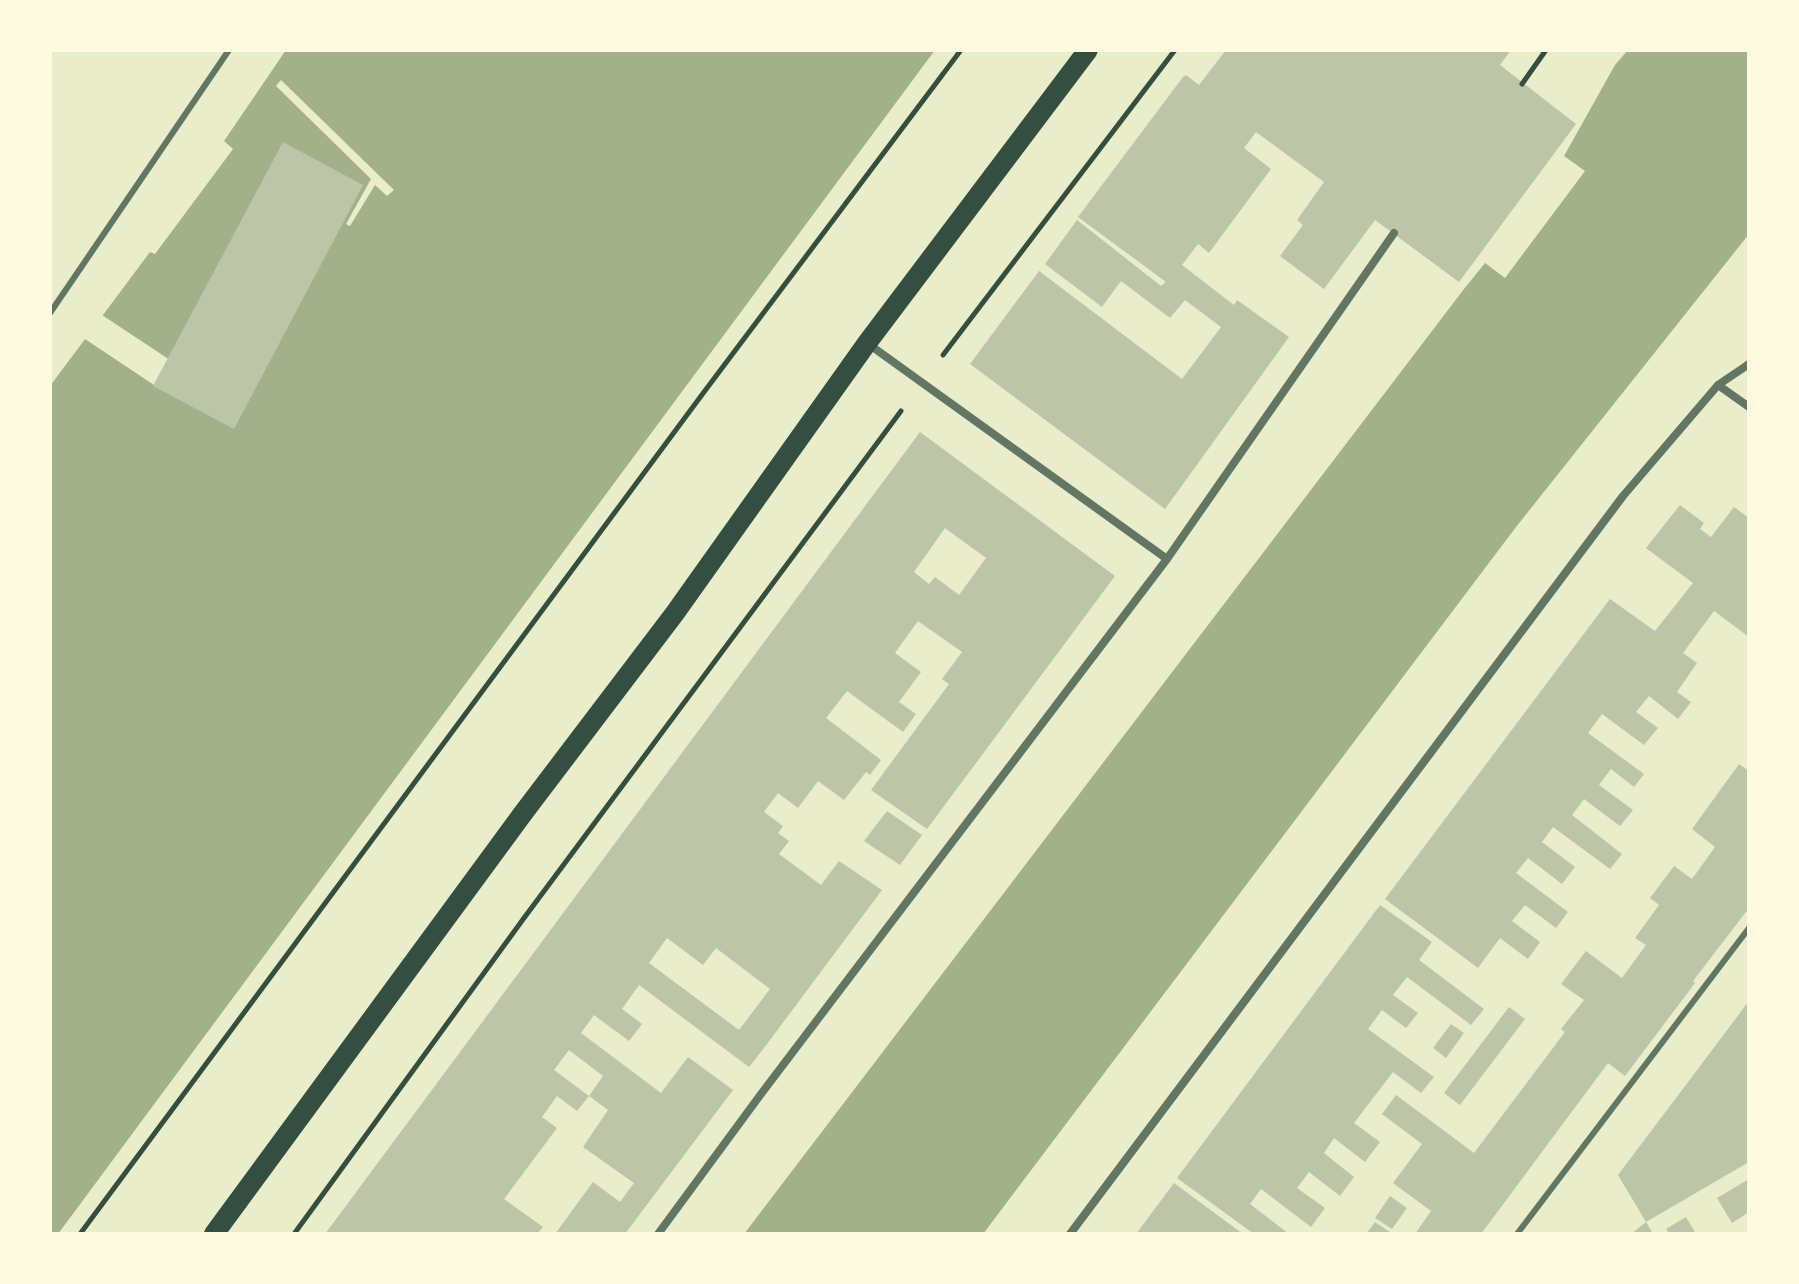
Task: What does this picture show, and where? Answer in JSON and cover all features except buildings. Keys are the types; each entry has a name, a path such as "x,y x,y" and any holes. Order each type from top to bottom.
{"main road":[{"path":"214,1234 514,825 675,613 867,343 1088,50"}],"street":[{"path":"658,1234 1167,559 1394,233"},
{"path":"867,343 1167,559"},
{"path":"1070,1234 1623,496 1718,385 1749,364"},
{"path":"1718,385 1749,407"}],"lane":[{"path":"50,313 229,50"},
{"path":"1517,1234 1749,928"}],"path":[{"path":"80,1234 961,50"},
{"path":"294,1234 533,905 922,382 1175,50"},
{"path":"1522,84 1546,50"}],"shaded area":[{"path":"286,50 935,50 58,1234 50,1234 50,386 150,252 155,254 233,149 224,141"},
{"path":"1628,50 1749,50 1749,234 1516,527 983,1234 744,1234 1464,289 1485,263 1505,278 1585,171 1564,156 1615,65"}],"pier":[{"path":"281,80 394,190 387,196 375,185 350,226 346,224 371,179 276,86"},
{"path":"99,313 173,362 157,387 82,337"}]}
